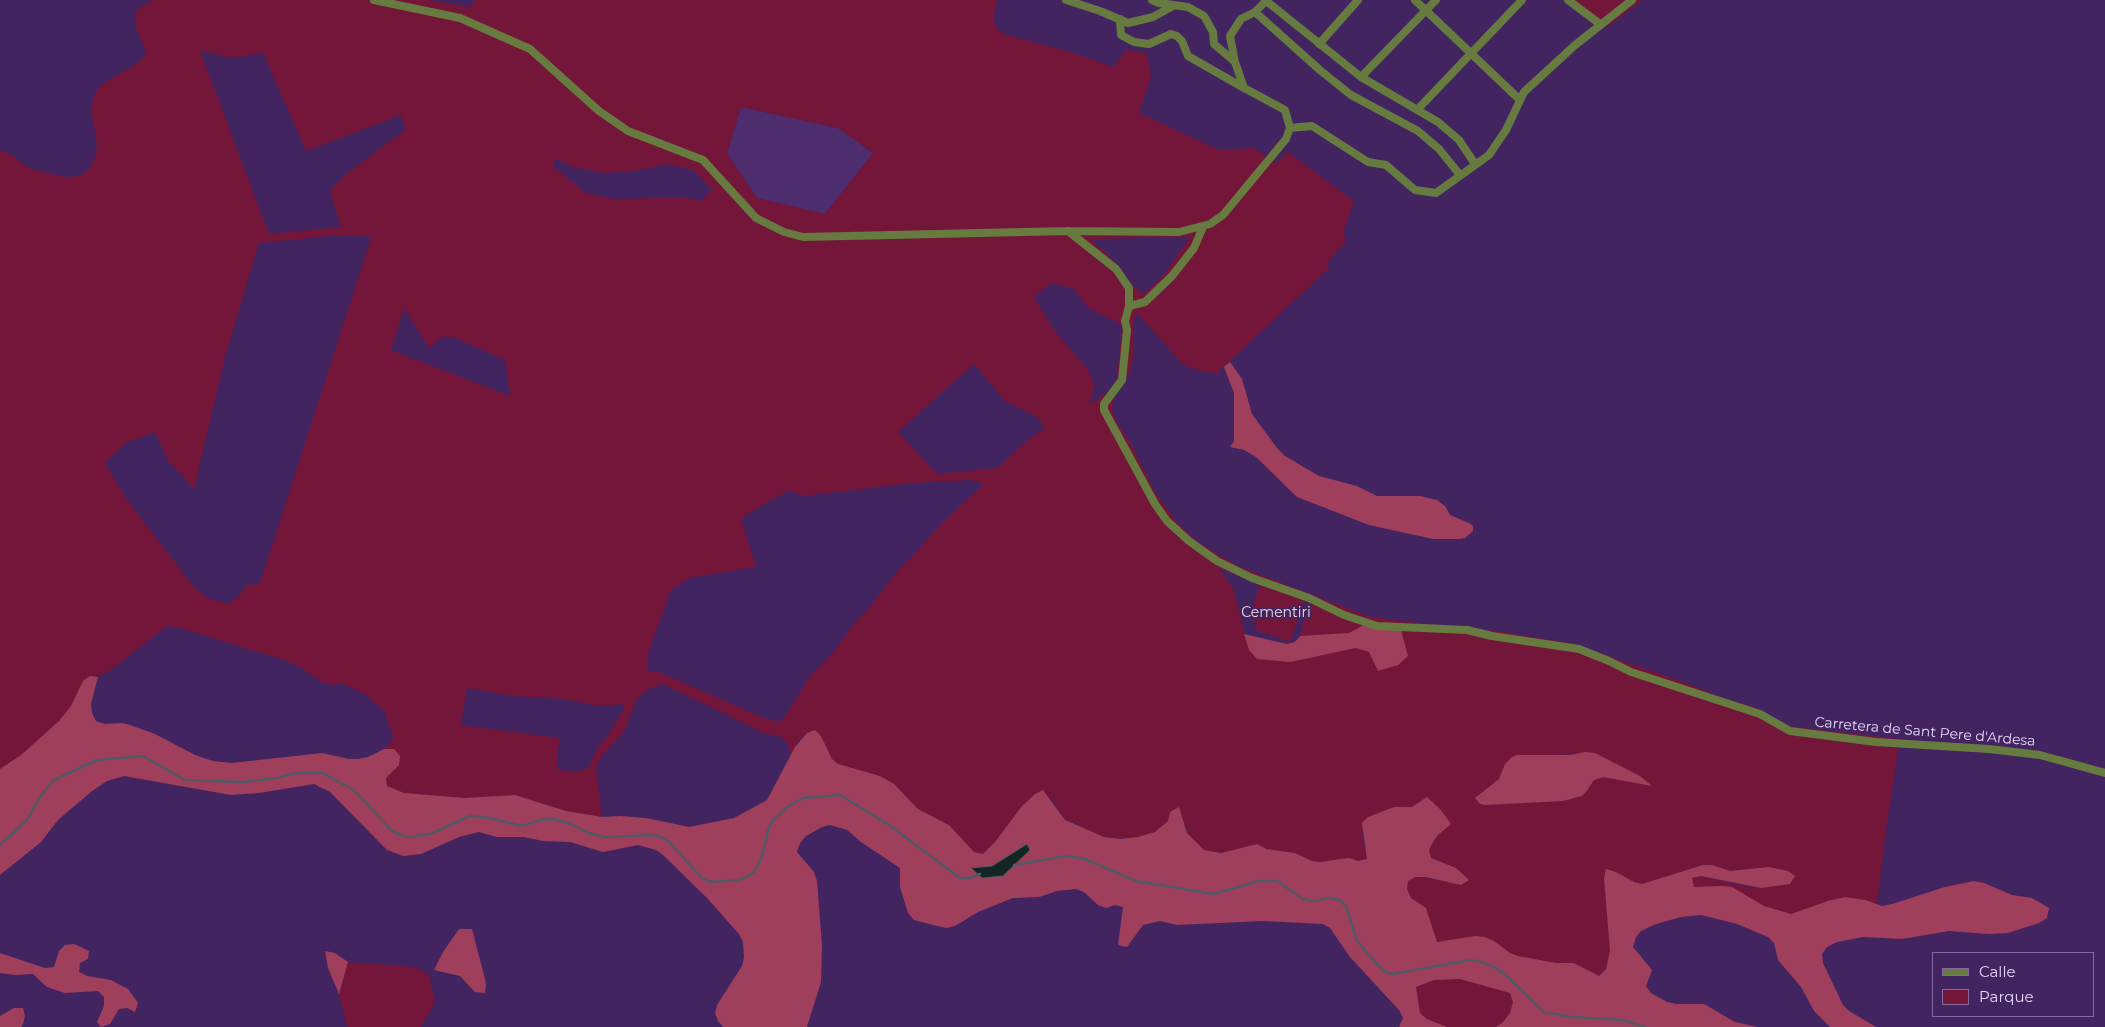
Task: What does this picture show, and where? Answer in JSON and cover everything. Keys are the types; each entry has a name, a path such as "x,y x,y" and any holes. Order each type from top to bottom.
{"street":[{"path":"374,0 460,18 530,49 599,110 628,131 703,160 756,218 784,232 803,237 1068,231 1179,232 1203,226 1223,215 1286,139 1290,128 1285,110 1188,56 1182,41 1177,36 1170,34 1149,44 1134,42 1121,35 1120,19"},
{"path":"1066,0 1128,23 1145,20 1173,6 1188,4 1204,16 1213,32 1214,44 1235,62"},
{"path":"1152,0 1173,6"},
{"path":"1244,88 1235,62 1230,36 1241,19 1255,12 1266,0 1361,77 1438,122 1459,140 1475,164"},
{"path":"1319,44 1358,0"},
{"path":"1415,0 1520,100"},
{"path":"1361,77 1436,0"},
{"path":"1418,109 1522,0"},
{"path":"1568,0 1600,24"},
{"path":"1290,128 1312,126 1368,162 1386,165 1415,190 1436,193 1488,155 1506,130 1524,92 1574,46 1632,0"},
{"path":"1255,12 1351,95 1418,130 1440,149 1460,175"},
{"path":"1129,306 1145,302 1172,276 1194,248 1203,226"},
{"name":"Carretera de Sant Pere d'Ardesa","path":"1068,231 1116,269 1129,288 1122,380 1104,404 1104,410 1155,504 1167,521 1189,541 1217,561 1252,578 1309,598 1344,615 1377,626 1467,630 1492,636 1579,649 1666,685 1760,714 1790,731 1876,742 1989,749 2040,755 2105,773"}],"shaded area":[{"path":"741,107 838,128 873,153 825,214 757,198 727,153"},
{"path":"1230,362 1242,379 1252,414 1285,456 1319,476 1357,486 1377,496 1420,496 1437,500 1445,506 1450,515 1473,526 1473,531 1465,538 1460,539 1433,539 1369,525 1297,497 1256,457 1244,450 1230,447 1234,441 1234,393 1224,367"},
{"path":"1364,625 1401,630 1408,656 1398,665 1378,671 1369,652 1356,648 1290,662 1257,659 1249,650 1244,634 1287,644 1295,642 1300,636 1349,633"},
{"path":"90,676 98,677 91,704 92,713 96,721 105,724 122,723 130,725 155,734 195,755 213,761 232,763 322,753 358,759 368,757 384,749 394,749 400,756 399,765 386,778 387,786 404,793 465,798 515,795 566,811 602,817 646,818 689,827 734,818 767,800 795,747 807,733 815,730 821,736 832,759 838,764 880,776 894,784 918,809 949,825 974,852 983,854 995,842 1022,806 1035,794 1043,790 1065,820 1104,837 1120,839 1138,837 1155,832 1168,821 1170,812 1179,807 1187,833 1204,850 1221,853 1257,844 1266,849 1295,853 1312,861 1321,862 1350,858 1358,861 1367,859 1362,823 1368,817 1394,807 1412,807 1427,797 1440,809 1451,824 1433,842 1429,850 1431,858 1456,868 1469,880 1461,885 1426,877 1416,877 1408,881 1407,889 1411,898 1426,908 1437,942 1475,936 1485,937 1518,956 1556,963 1574,963 1599,976 1606,969 1610,951 1604,878 1606,869 1642,884 1703,865 1712,865 1730,871 1769,867 1788,871 1795,876 1790,884 1761,888 1701,876 1692,878 1694,887 1732,887 1764,906 1791,914 1845,897 1865,900 1882,906 1945,887 1974,881 1984,883 2012,895 2032,898 2049,908 2047,918 2039,923 2008,933 1989,934 1949,931 1902,939 1863,937 1837,942 1827,947 1822,954 1823,963 1843,1005 1849,1011 1876,1027 1830,1027 1814,1011 1801,987 1778,960 1774,943 1768,937 1737,924 1701,915 1681,917 1656,924 1641,931 1636,937 1633,947 1652,970 1646,986 1651,993 1667,1002 1676,1004 1704,1004 1735,1022 1758,1027 1496,1027 1510,1013 1513,1002 1510,993 1460,979 1434,980 1416,987 1420,1013 1427,1019 1447,1027 1399,1027 1403,1018 1399,1010 1350,957 1330,928 1323,924 1262,921 1177,925 1160,921 1143,925 1127,947 1118,945 1123,907 1115,905 1106,908 1098,905 1084,892 1076,889 1057,891 1039,897 1013,898 978,912 955,926 946,928 914,920 908,913 900,887 900,868 861,842 847,830 830,825 822,827 806,836 800,843 797,852 814,872 817,881 822,945 821,982 807,1027 723,1027 715,1013 717,1005 742,966 744,957 743,942 739,934 707,898 663,855 656,850 638,845 603,852 570,842 543,841 524,837 497,837 479,832 459,837 421,854 403,856 387,850 330,792 314,784 259,793 231,795 124,776 107,781 92,791 58,820 41,842 0,875 0,769 21,755 59,721 71,706 83,681","holes":["1027,844 1030,849 1003,876 992,866"]},
{"path":"1585,752 1595,753 1640,776 1652,786 1603,777 1594,780 1582,796 1563,801 1485,805 1480,804 1475,798 1499,779 1505,764 1512,757 1517,755 1570,755"},
{"path":"1027,844 1030,850 1003,876 982,878 971,868 992,866"},
{"path":"459,929 472,929 486,983 485,993 475,992 460,976 434,970 443,952"},
{"path":"74,944 89,951 88,959 80,963 79,972 87,976 111,980 128,989 138,1003 135,1012 127,1008 119,1009 110,1024 101,1027 97,1022 104,1006 104,997 98,991 65,993 47,987 33,974 15,975 0,973 0,953 45,968 54,967 59,951 65,945"},
{"path":"325,951 335,953 348,962 339,994 328,968"},
{"path":"14,1008 23,1008 25,1016 21,1027 0,1027 0,1016"}],"green space":[{"name":"Cementiri","path":"149,0 430,0 469,7 475,0 997,0 994,17 995,27 1004,34 1074,53 1113,67 1126,50 1147,54 1151,76 1139,113 1219,150 1254,148 1276,163 1288,152 1354,201 1344,230 1345,242 1327,263 1330,267 1217,373 1204,372 1183,365 1137,313 1134,321 1133,357 1130,372 1116,393 1112,408 1116,421 1131,444 1156,494 1177,522 1198,542 1238,566 1368,616 1505,632 1574,644 1689,684 1723,698 1757,708 1780,725 1900,739 1886,829 1877,905 1865,900 1845,897 1791,914 1764,906 1732,887 1693,887 1691,878 1701,876 1752,888 1790,884 1788,871 1769,867 1730,871 1712,865 1703,865 1642,884 1606,869 1604,878 1610,951 1606,969 1599,976 1574,963 1556,963 1518,956 1510,953 1494,941 1475,936 1437,943 1426,909 1411,898 1407,889 1408,881 1416,877 1444,880 1448,864 1431,858 1429,850 1438,835 1445,830 1427,797 1412,807 1394,807 1368,817 1362,833 1367,859 1358,861 1350,858 1321,862 1312,861 1295,853 1266,849 1257,844 1230,851 1213,852 1204,850 1187,833 1186,824 1170,812 1168,821 1155,832 1138,837 1112,839 1088,831 1073,822 1065,820 1050,797 1035,794 1022,806 995,842 983,854 974,852 949,825 918,809 901,791 838,764 832,759 821,736 815,731 807,733 800,739 791,755 788,744 782,737 766,734 663,684 648,689 637,699 624,731 600,758 596,768 602,817 566,811 515,795 465,798 404,793 387,786 386,778 399,765 394,749 384,749 392,741 393,736 386,712 363,693 341,683 331,685 322,682 300,667 281,659 180,628 167,626 112,669 98,677 90,676 83,681 71,706 59,721 21,755 0,769 0,150 12,155 24,165 35,170 66,177 80,176 88,170 94,160 97,144 91,110 94,95 101,85 143,58 146,52 135,25 135,14 142,5 151,3","holes":["200,50 231,58 263,53 306,151 401,115 406,129 345,175 332,188 332,198 341,227 269,234","741,107 838,128 873,153 825,214 757,198 727,153","555,158 573,167 603,173 634,171 667,164 693,170 712,189 701,201 684,197 614,199 586,193 553,166","339,235 361,235 371,238 260,583 246,586 239,596 228,604 208,598 194,587 127,500 105,463 127,442 155,432 167,459 194,489 225,357 259,243","1190,237 1164,275 1143,294 1131,284 1108,254 1094,244 1093,239","1052,283 1074,289 1088,308 1122,325 1117,378 1112,389 1089,405 1095,386 1088,370 1054,330 1034,297","404,308 429,348 444,335 447,339 453,337 505,360 510,396 391,350","974,364 1005,401 1037,417 1045,428 1030,438 997,468 937,474 898,432","971,480 984,484 946,519 897,572 868,609 855,622 836,649 810,676 786,715 779,722 764,718 657,671 648,672 647,656 671,590 689,578 756,567 741,518 789,490 803,496 912,483","1218,568 1260,584 1252,609 1256,630 1290,642 1305,600 1309,602 1300,636 1349,633 1364,625 1369,652 1356,648 1314,656 1257,659 1249,650 1233,588","467,688 515,696 565,699 598,706 622,704 624,709 599,746 588,768 578,771 557,770 559,738 461,725","1595,753 1640,776 1651,786 1603,777 1594,780 1582,796 1572,799 1480,804 1475,798 1499,779 1505,764 1517,755 1538,756"]},
{"path":"1574,0 1642,0 1608,27"},
{"path":"348,962 415,967 429,975 435,1002 421,1027 347,1027 339,994"},
{"path":"1465,979 1510,993 1513,1002 1510,1013 1499,1025 1496,1027 1447,1027 1427,1019 1420,1013 1416,987 1434,980"}],"waterway":[{"path":"0,845 27,820 41,795 54,780 97,760 143,756 185,780 242,782 277,778 295,773 323,773 355,791 392,831 410,837 430,834 470,816 490,818 522,826 540,820 554,819 571,824 588,833 606,837 654,835 662,837 670,843 702,878 711,882 738,880 754,872 762,857 772,821 787,807 803,798 840,795 889,825 960,878 969,878 980,874"},
{"path":"1014,865 1066,856 1085,859 1136,881 1214,894 1259,881 1277,881 1303,899 1312,901 1330,898 1340,900 1346,907 1357,941 1383,971 1393,974 1469,960 1478,961 1496,968 1544,1012 1572,1017 1622,1020 1646,1027"}]}
